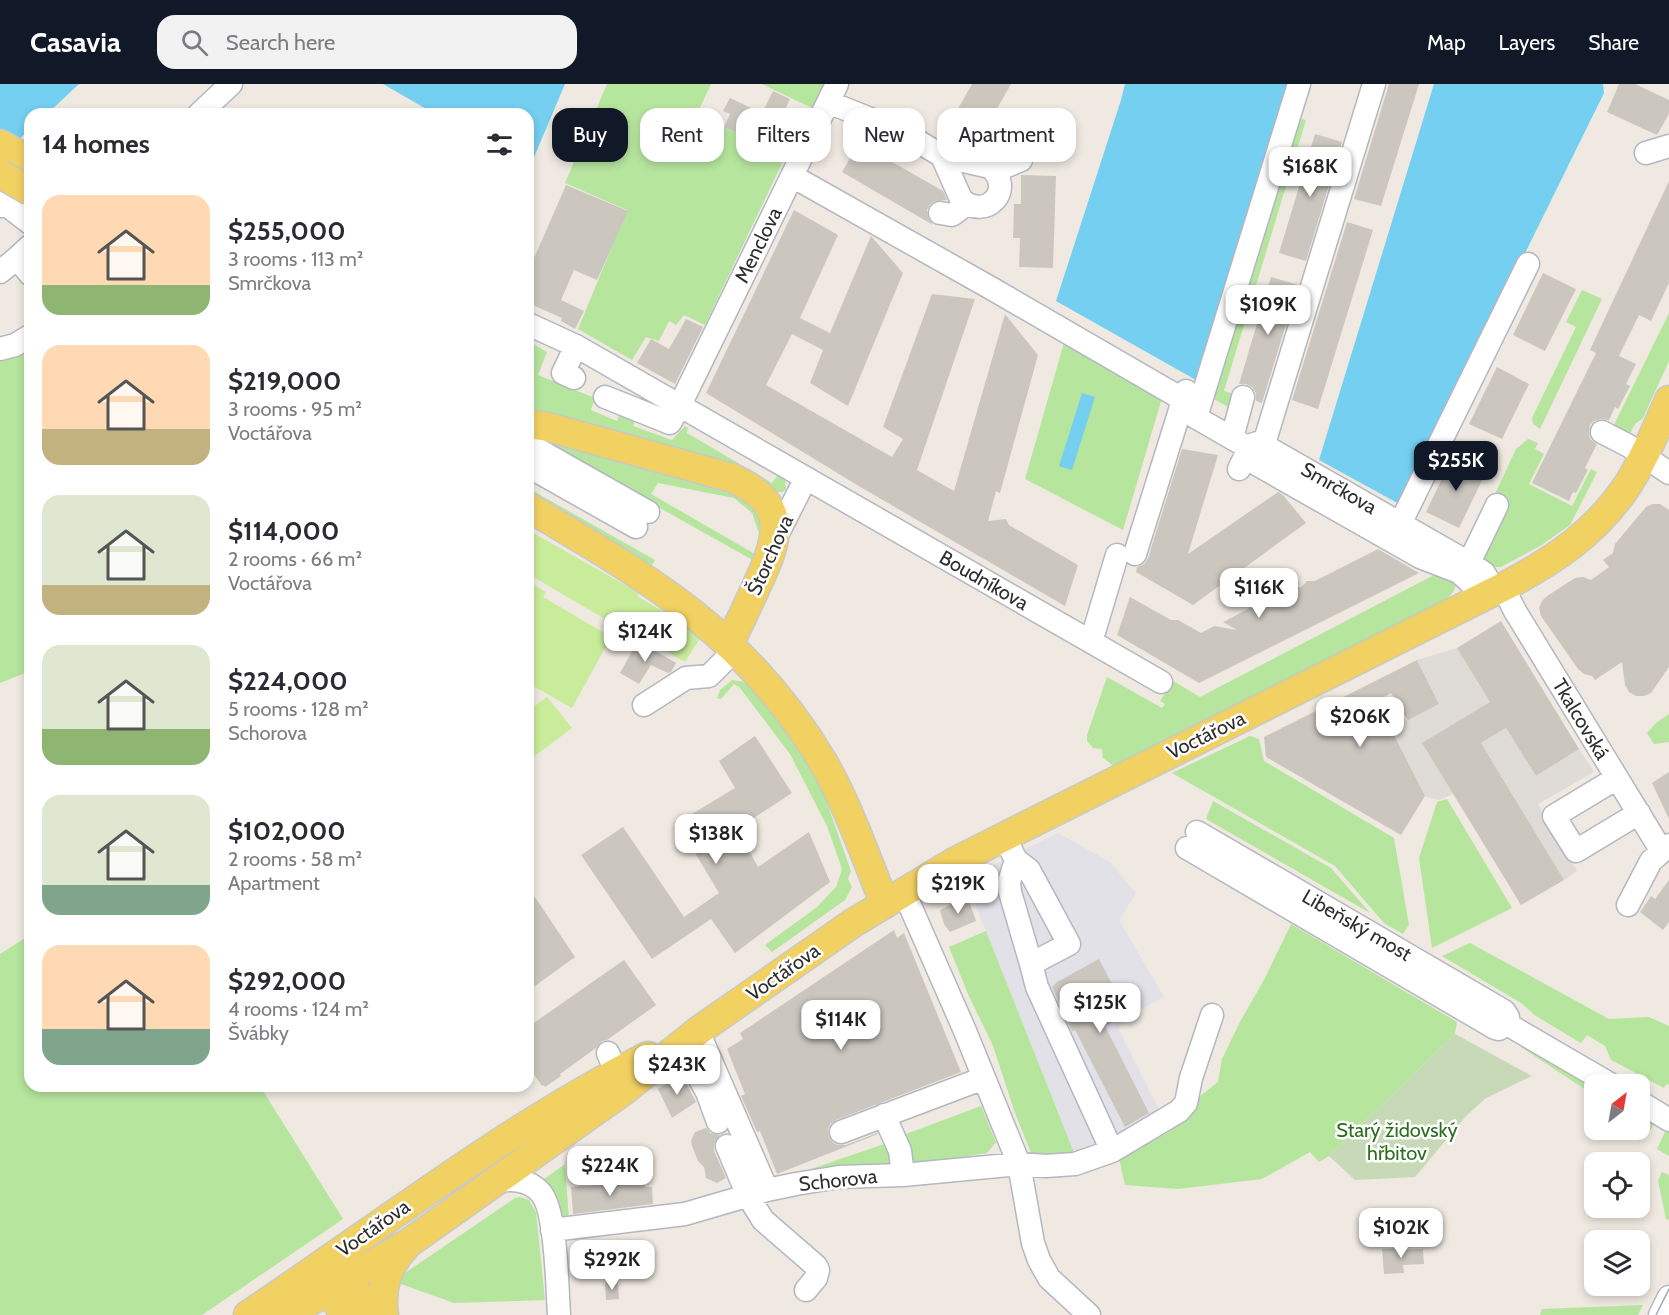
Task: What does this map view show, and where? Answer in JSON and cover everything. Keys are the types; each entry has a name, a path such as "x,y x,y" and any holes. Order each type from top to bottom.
{"main road":[{"path":"0,144 24,158"},
{"path":"0,174 24,188"},
{"name":"Voctářova","path":"335,1276 410,1242 626,1089 689,1038 853,923 956,861 1010,848 1550,562 1581,539 1612,506 1630,481 1644,455 1669,400"},
{"path":"534,425 732,478 750,486 765,499 773,515 776,530 774,542"},
{"path":"534,511 691,612 729,645 788,709 823,763 894,898"},
{"name":"Štorchova","path":"729,645 763,572 774,542"},
{"name":"Voctářova","path":"335,1276 490,1149 612,1063 689,1038"},
{"path":"384,1315 382,1298 386,1280 394,1261 410,1242"},
{"path":"248,1315 335,1276"},
{"path":"287,1315 335,1276"},
{"path":"335,1276 344,1315"},
{"path":"335,1276 369,1315"}],"street":[{"path":"205,108 231,84"},
{"path":"1091,642 1187,404 1299,84"},
{"path":"1239,470 1374,84"},
{"path":"832,93 937,153"},
{"name":"Menclova","path":"680,405 832,93"},
{"path":"1646,153 1669,146"},
{"path":"945,162 961,199 973,207 987,206 997,197 1001,184 995,171 984,164 974,162"},
{"path":"995,171 1016,162"},
{"name":"Smrčkova","path":"792,176 1006,297 1249,441 1263,445 1400,524 1425,548 1469,563 1484,573 1493,593"},
{"path":"24,185 2,205 24,219"},
{"path":"940,213 952,215 967,204"},
{"path":"1400,524 1528,264"},
{"path":"534,327 576,346 806,478"},
{"path":"0,349 24,340"},
{"path":"574,378 563,373 576,346"},
{"path":"605,397 670,423 680,405"},
{"path":"1243,397 1249,441"},
{"path":"1602,432 1644,455 1669,473"},
{"name":"Smrčkova","path":"1249,441 1252,460 1425,548 1460,572 1471,584 1493,593"},
{"path":"534,448 639,525"},
{"path":"534,469 639,525"},
{"name":"Štorchova","path":"774,542 806,478"},
{"name":"Boudníkova","path":"806,478 1161,682"},
{"path":"534,479 639,525"},
{"path":"1469,563 1497,505"},
{"name":"Tkalcovská","path":"1493,593 1515,611 1639,813 1665,848"},
{"path":"644,705 686,678 709,676 727,658 729,645"},
{"path":"1617,778 1554,816 1576,851 1639,813"},
{"name":"Libeňský most","path":"1195,841 1495,1028 1515,1028 1593,1074"},
{"path":"1010,848 1010,892 1037,987 1109,1144"},
{"path":"1010,848 1029,870 1069,944 1031,964"},
{"path":"1628,905 1652,861 1665,848"},
{"path":"894,898 974,1081 1019,1164 1033,1243 1039,1260 1049,1278 1089,1315"},
{"name":"Schorova","path":"552,1230 685,1214 795,1184 839,1177 903,1175 1019,1164 1046,1166 1075,1164 1109,1144 1179,1111 1186,1103 1191,1078 1212,1016"},
{"path":"689,1038 717,1122"},
{"path":"689,1038 758,1193 763,1220 818,1270 816,1278 806,1290"},
{"path":"841,1132 974,1081"},
{"path":"1650,1108 1669,1120"},
{"path":"884,1115 900,1151 903,1175"},
{"path":"727,1146 758,1193"},
{"path":"496,1181 521,1181 531,1185 541,1192 546,1202 552,1230 559,1315"},
{"path":"1660,1315 1669,1297"}],"shaded area":[{"path":"1457,648 1490,702 1423,743 1453,794 1439,800 1425,796 1391,728 1439,704 1417,660"},
{"path":"1506,728 1536,776 1579,749 1594,772 1538,804 1577,871 1564,880 1481,743"},
{"path":"1058,833 1110,862 1136,893 1119,920 1164,997 1123,1019 1119,1030 1162,1116 1075,1155 965,879"}],"green space":[{"path":"607,84 711,84 700,108 640,108 640,162 724,162 724,127 736,133 736,162 783,162 705,325 684,315 676,325 669,321 659,341 646,337 632,360 578,329 627,210 565,183 574,162 628,162 628,108 597,108"},
{"path":"762,84 824,84 812,108"},
{"path":"1298,118 1306,120 1224,391 1236,395 1232,409 1212,398"},
{"path":"1582,290 1602,299 1540,429 1533,424 1532,418 1576,327 1566,322"},
{"path":"1669,313 1669,361 1643,418 1635,424 1628,437 1612,429"},
{"path":"1065,339 1162,398 1123,530 1025,479"},
{"path":"534,344 547,352 538,375 595,398 591,410 617,421 620,413 636,417 633,426 672,440 685,426 688,428 687,433 772,483 778,475 785,479 786,489 783,492 776,492 660,446 534,411"},
{"path":"24,349 24,673 0,683 0,355"},
{"path":"534,436 734,490 762,514 758,563","holes":["658,483 734,498 752,513 759,533 755,554 651,494"]},
{"path":"1528,439 1538,443 1535,449 1544,454 1529,484 1572,506 1591,469 1597,472 1570,525 1540,546 1501,567 1495,567 1482,561 1505,499 1495,494 1516,449"},
{"path":"534,491 655,560 647,572 534,500"},
{"path":"534,533 639,593 637,596 702,635 685,662 621,625 619,627 534,577"},
{"path":"1442,571 1456,581 1456,585 1453,592 1441,602 1115,767 1103,758 1102,749 1093,748 1087,741 1107,677 1162,708 1165,704 1160,701 1173,681 1200,697 1434,575 1438,577"},
{"path":"534,585 546,592 543,597 611,637 572,708 534,686"},
{"path":"732,680 745,682 768,707 808,765 826,800 851,871 848,879 852,887 845,900 772,952 765,945 817,907 836,887 842,869 827,826 790,754 740,688 734,684 721,699 717,698 720,690"},
{"path":"547,697 572,728 534,756 534,707"},
{"path":"1669,714 1669,742 1654,744 1647,733"},
{"path":"1250,736 1259,739 1264,761 1394,838 1409,925 1403,934 1384,923 1335,866 1172,773"},
{"path":"1447,799 1512,908 1432,948 1419,858 1437,802"},
{"path":"1213,801 1331,868 1370,913 1206,819"},
{"path":"1291,924 1457,1022 1455,1034 1329,1156 1319,1162 1310,1152 1262,1179 1178,1189 1125,1185 1119,1158 1169,1132 1196,1105 1199,1097 1218,1082 1222,1059"},
{"path":"986,931 1075,1155 1032,1155 1015,1113 993,1046 949,947"},
{"path":"24,939 24,1092 264,1092 343,1219 202,1315 0,1315 0,954"},
{"path":"1470,943 1609,1019 1649,1017 1669,1026 1669,1085 1666,1084 1664,1088 1650,1081 1650,1074 1638,1074 1611,1060 1605,1046 1587,1035 1581,1043 1536,1016 1521,1003 1442,956"},
{"name":"Starý židovský hřbitov","path":"1455,1034 1532,1076 1486,1098 1467,1115 1415,1177 1355,1180 1329,1156"},
{"path":"1523,1043 1584,1080 1584,1089 1521,1047"},
{"path":"981,1106 996,1142 987,1153 917,1164 909,1159 906,1134"},
{"path":"1650,1118 1655,1121 1650,1131"},
{"path":"1667,1128 1669,1129 1669,1156 1657,1149"},
{"path":"887,1143 892,1164 884,1167 813,1173 811,1169"},
{"path":"565,1164 569,1220 555,1209 540,1182"},
{"path":"1662,1172 1669,1175 1669,1220 1666,1219 1658,1181"},
{"path":"515,1198 529,1200 536,1212 545,1300 454,1303 398,1283 402,1275"},
{"path":"1643,1305 1638,1315 1540,1315 1542,1309"}],"water":[{"path":"0,84 79,84 53,108 24,108 24,135 0,157"},
{"path":"383,84 565,84 555,108 552,108 552,115 534,157 534,108 425,108"},
{"path":"1125,84 1287,84 1196,380 1056,301"},
{"path":"1434,84 1603,84 1604,93 1401,505 1319,460"},
{"path":"1082,393 1095,397 1072,470 1059,466"}],"building":[{"path":"972,84 1011,84 997,108 958,108"},
{"path":"1389,84 1419,84 1381,206 1354,199"},
{"path":"1619,84 1635,84 1669,100 1669,114 1657,135 1607,112"},
{"path":"773,91 790,99 786,108 764,108"},
{"path":"730,98 751,108 736,108 736,133 724,127 730,114 724,109"},
{"path":"1315,134 1342,142 1306,261 1279,253"},
{"path":"848,162 892,162 943,191 947,200 930,204 927,210 928,218 933,225 842,172"},
{"path":"1021,175 1056,176 1053,268 1019,267 1020,238 1013,238 1014,204 1021,204"},
{"path":"1669,181 1669,283 1651,321 1639,315 1619,356 1636,364 1626,384 1630,386 1618,409 1615,407 1609,420 1601,419 1590,425 1590,439 1597,444 1585,468 1588,470 1569,501 1532,483 1596,353 1590,350"},
{"path":"566,185 628,211 597,280 574,270 561,300 584,311 575,329 561,321 562,318 534,306 534,258"},
{"path":"794,210 838,235 800,318 830,333 871,236 903,273 848,406 810,383 823,350 792,334 766,385 892,457 903,439 883,427 932,294 975,299 917,470 954,491 1005,314 1038,355 1000,493 996,491 988,521 1006,519 1009,525 1078,565 1065,606 857,485 706,393"},
{"path":"1347,222 1373,230 1318,409 1292,400"},
{"path":"1543,273 1576,289 1545,351 1513,335"},
{"path":"1271,277 1298,285 1262,403 1256,401 1256,393 1252,387 1239,384"},
{"path":"686,319 703,327 675,384 637,363 651,339 669,349"},
{"path":"1497,367 1529,384 1502,439 1469,424"},
{"path":"1182,449 1218,455 1188,554 1278,492 1306,523 1193,605 1136,572 1137,567 1144,564 1148,558"},
{"path":"1453,456 1486,472 1459,528 1426,512"},
{"path":"1660,504 1669,510 1669,667 1651,693 1636,696 1629,692 1625,685 1622,662 1595,680 1578,669 1541,616 1539,608 1547,596 1575,578 1583,577 1591,580 1609,567 1603,560 1613,553 1615,544 1646,507"},
{"path":"1378,549 1419,573 1199,683 1117,635 1130,597 1171,620 1178,620 1201,633 1214,626 1237,630 1223,622 1295,585 1300,588 1307,581 1315,581"},
{"path":"1501,621 1579,749 1536,776 1506,728 1481,743 1564,880 1521,905 1422,743 1490,702 1457,648"},
{"path":"642,643 676,663 668,673 651,665 639,684 620,673 635,646 639,648"},
{"path":"1417,660 1439,704 1408,720 1391,693 1377,701 1425,796 1401,835 1266,757 1264,737"},
{"path":"755,736 792,793 737,829 758,867 809,832 830,882 735,953 711,919 652,959 581,855 623,827 684,917 719,893 677,823 735,788 719,761"},
{"path":"1669,772 1669,819 1652,783"},
{"path":"1669,880 1669,922 1663,930 1640,912 1651,896 1655,899"},
{"path":"967,896 976,921 950,932 944,924 940,910"},
{"path":"534,898 575,957 534,987"},
{"path":"894,930 897,938 904,933 961,1072 836,1120 830,1124 828,1130 833,1143 838,1145 846,1145 878,1134 777,1174 760,1131 757,1132 741,1096 745,1094 727,1049 743,1039 740,1033"},
{"path":"1099,959 1123,1005 1110,1011 1115,1021 1105,1026 1149,1113 1125,1127 1075,1030 1072,1031 1052,987"},
{"path":"624,960 656,1005 607,1040 602,1041 545,1087 534,1075 534,1023"},
{"path":"681,1073 696,1102 672,1118 658,1089"},
{"path":"706,1128 710,1133 720,1135 714,1144 714,1151 726,1178 717,1183 706,1178 704,1167 698,1161 691,1141 695,1132"},
{"path":"645,1182 645,1187 652,1187 653,1204 573,1214 571,1187"},
{"path":"1402,1248 1402,1250 1423,1249 1424,1264 1403,1265 1404,1273 1384,1274 1382,1249"},
{"path":"605,1283 618,1283 619,1299 606,1300"}],"tram line":[{"path":"1656,1315 1669,1289"}]}
